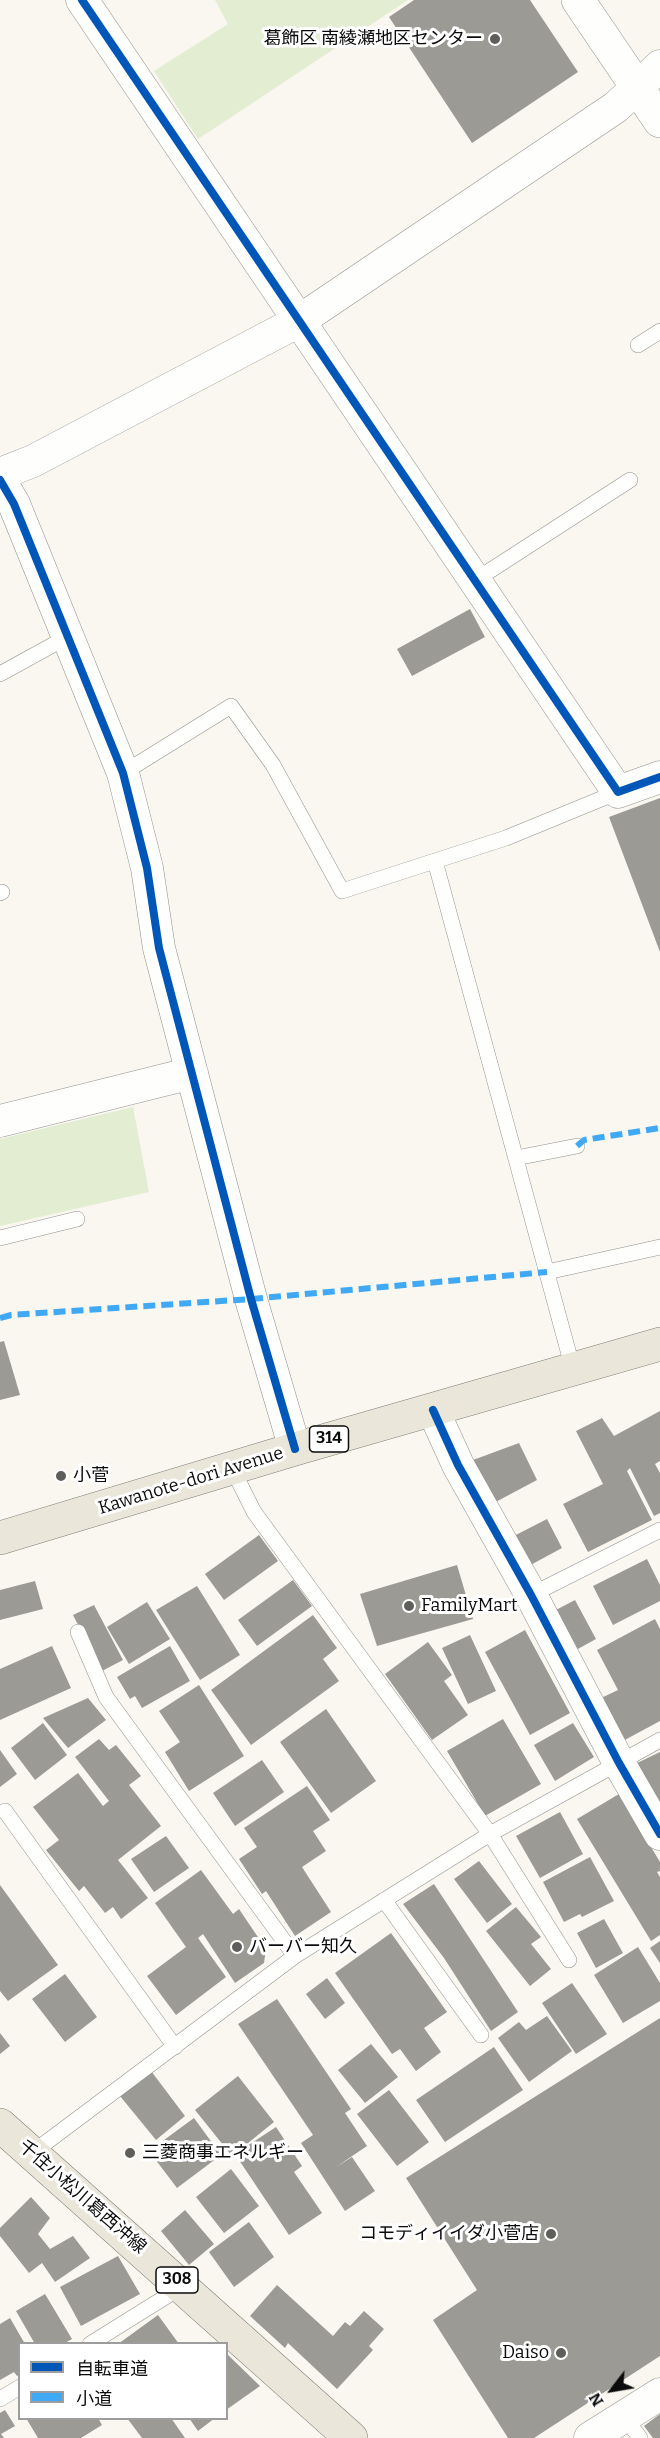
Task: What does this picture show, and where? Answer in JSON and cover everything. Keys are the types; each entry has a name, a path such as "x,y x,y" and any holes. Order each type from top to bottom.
{"main road":[{"name":"Kawanote-dori Avenue","path":"0,1538 295,1449 660,1344"},
{"name":"千住小松川葛西沖線","path":"0,2125 351,2438"}],"street":[{"path":"81,0 618,792 660,777"},
{"path":"578,0 648,77 660,121"},
{"path":"0,474 43,456 299,321 616,107 648,77"},
{"path":"0,480 14,504 123,773 147,868 159,948 251,1299 295,1449"},
{"path":"0,1121 192,1073"},
{"path":"433,1410 458,1465 531,1595 619,1763 660,1834"},
{"path":"590,2438 632,2427 660,2394"}],"lane":[{"path":"638,345 660,331"},
{"path":"474,581 630,480"},
{"path":"0,674 69,636"},
{"path":"123,773 231,706 273,765 342,891 506,838 618,792"},
{"path":"435,861 573,1370"},
{"path":"516,1158 577,1146"},
{"path":"0,1238 77,1220"},
{"path":"547,1272 660,1247"},
{"path":"232,1468 254,1512 490,1834 569,1960"},
{"path":"531,1595 660,1530"},
{"path":"78,1632 106,1697 295,1956"},
{"path":"32,2153 295,1956 490,1834 660,1740"},
{"path":"5,1811 175,2048"},
{"path":"384,1900 481,2035"},
{"path":"92,2342 183,2286"},
{"path":"0,2399 18,2388"}],"green space":[{"path":"215,0 408,0 198,139 154,71 228,24"},
{"path":"133,1107 149,1192 0,1226 0,1139"}],"building":[{"path":"414,0 530,0 578,72 472,143 389,17"},
{"path":"470,609 485,637 412,676 397,649"},
{"path":"660,798 660,952 609,817"},
{"path":"4,1341 20,1395 0,1400 0,1342"},
{"path":"660,1411 660,1461 655,1464 660,1473 660,1513 654,1516 630,1468 627,1471 652,1520 588,1552 563,1504 603,1484 576,1431 602,1418 614,1436"},
{"path":"519,1443 537,1480 490,1505 465,1463"},
{"path":"547,1519 562,1548 525,1568 510,1538"},
{"path":"259,1535 278,1561 224,1600 205,1574"},
{"path":"647,1559 660,1585 660,1601 613,1625 593,1586"},
{"path":"457,1565 473,1619 377,1646 360,1594"},
{"path":"293,1580 312,1606 257,1646 238,1620"},
{"path":"35,1581 43,1609 0,1620 0,1590"},
{"path":"197,1586 240,1655 200,1680 156,1610"},
{"path":"575,1600 596,1639 576,1650 554,1611"},
{"path":"147,1602 170,1639 129,1664 107,1627"},
{"path":"94,1605 123,1660 102,1671 73,1615"},
{"path":"313,1615 337,1648 323,1659 339,1681 251,1745 211,1690"},
{"path":"655,1619 660,1629 660,1721 621,1742 599,1699 618,1690 597,1650"},
{"path":"525,1630 570,1713 530,1735 485,1652"},
{"path":"470,1635 496,1691 468,1704 442,1648"},
{"path":"428,1642 452,1675 444,1681 468,1715 432,1740 385,1674"},
{"path":"52,1646 71,1688 0,1720 0,1669"},
{"path":"170,1646 190,1681 142,1708 135,1696 130,1699 117,1677"},
{"path":"199,1685 244,1756 189,1791 165,1752 180,1742 159,1711"},
{"path":"88,1698 106,1720 68,1748 43,1718"},
{"path":"326,1709 376,1781 331,1813 280,1742"},
{"path":"503,1719 541,1784 485,1816 447,1751"},
{"path":"43,1723 67,1755 35,1780 11,1748"},
{"path":"573,1723 594,1757 555,1781 534,1745"},
{"path":"99,1739 109,1750 116,1745 141,1776 129,1785 161,1826 118,1860 148,1898 121,1919 113,1907 105,1913 84,1886 79,1891 46,1850 59,1840 33,1807 78,1773 103,1806 109,1801 75,1757"},
{"path":"0,1750 17,1774 0,1787"},
{"path":"660,1752 660,1814 635,1764"},
{"path":"262,1760 284,1792 235,1826 213,1793"},
{"path":"307,1786 330,1820 313,1831 326,1851 302,1867 331,1912 295,1936 266,1891 262,1894 239,1859 257,1847 244,1828"},
{"path":"619,1794 660,1862 660,1871 657,1872 660,1877 660,1935 651,1941 577,1819"},
{"path":"560,1812 583,1854 540,1878 516,1836"},
{"path":"166,1836 189,1868 154,1892 131,1859"},
{"path":"590,1857 614,1901 582,1917 580,1914 564,1922 543,1882"},
{"path":"479,1861 512,1904 487,1923 454,1879"},
{"path":"201,1870 233,1914 239,1909 266,1949 264,1963 235,1983 203,1934 198,1938 226,1977 176,2015 147,1976 186,1947 155,1903"},
{"path":"434,1884 518,2012 491,2031 444,1958 403,1904"},
{"path":"0,1885 58,1965 8,2001 0,1991"},
{"path":"516,1907 541,1937 531,1944 551,1969 530,1986 486,1931"},
{"path":"604,1919 623,1953 596,1968 577,1933"},
{"path":"391,1933 447,2012 424,2028 441,2052 416,2071 400,2049 392,2054 335,1973"},
{"path":"660,1941 660,1963 650,1948"},
{"path":"638,1947 660,1983 660,2001 623,2023 594,1975"},
{"path":"65,1974 97,2017 65,2042 32,1999"},
{"path":"327,1978 345,2003 325,2019 306,1994"},
{"path":"572,1983 607,2034 576,2054 542,2003"},
{"path":"277,1999 351,2109 345,2113 367,2146 336,2167 352,2157 375,2191 345,2211 301,2143 313,2135 238,2024"},
{"path":"547,2016 572,2051 529,2082 498,2038 519,2022 526,2030"},
{"name":"コモディイイダ小菅店","path":"660,2018 660,2356 534,2438 508,2438 433,2320 477,2290 406,2178"},
{"path":"0,2033 10,2046 0,2054"},
{"path":"371,2044 398,2077 365,2103 338,2070"},
{"path":"494,2047 523,2090 445,2142 416,2100"},
{"path":"151,2071 185,2116 156,2140 120,2096"},
{"path":"238,2076 274,2122 232,2156 195,2110"},
{"path":"389,2090 429,2142 397,2166 357,2114"},
{"path":"194,2118 221,2155 177,2188 149,2151"},
{"path":"276,2127 302,2166 294,2172 322,2213 289,2235 235,2154"},
{"path":"231,2169 259,2206 224,2233 196,2197"},
{"path":"31,2197 50,2218 38,2234 50,2249 73,2236 90,2258 55,2282 42,2263 29,2273 0,2236 0,2228"},
{"path":"185,2210 214,2244 189,2265 161,2231"},
{"path":"249,2222 274,2257 234,2287 209,2252"},
{"path":"118,2256 140,2294 81,2326 60,2287"},
{"path":"277,2285 333,2336 345,2322 350,2326 364,2311 384,2329 369,2346 373,2350 337,2389 288,2343 285,2348 250,2316"},
{"path":"45,2294 72,2339 67,2342 34,2342 16,2311"},
{"path":"158,2315 178,2342 121,2342"},
{"path":"10,2318 24,2342 18,2342 18,2375 14,2372 0,2380 0,2324"},
{"path":"228,2355 260,2386 228,2409"},
{"path":"5,2410 15,2426 1,2434 4,2438 0,2438 0,2413"},
{"path":"660,2414 660,2438 653,2438 644,2426"},
{"path":"27,2420 99,2420 102,2425 81,2438 38,2438"},
{"path":"128,2420 172,2420 185,2438 142,2438"},
{"path":"190,2420 212,2420 198,2431"}],"marked path":[{"path":"577,1146 584,1140 660,1128"},
{"path":"0,1318 11,1315 251,1299 547,1272"}],"cycle path":[{"path":"82,0 618,792 660,777"},
{"path":"0,480 14,504 123,773 147,868 159,948 251,1299 295,1449"},
{"path":"433,1410 458,1465 531,1595 619,1763 660,1834"}],"place":[{"name":"葛飾区 南綾瀬地区センター","path":"495,39"},
{"name":"小菅","path":"61,1476"},
{"name":"FamilyMart","path":"409,1606"},
{"name":"バーバー知久","path":"237,1947"},
{"name":"三菱商事エネルギー","path":"130,2153"},
{"name":"コモディイイダ小菅店","path":"551,2234"},
{"name":"Daiso","path":"561,2353"}]}
